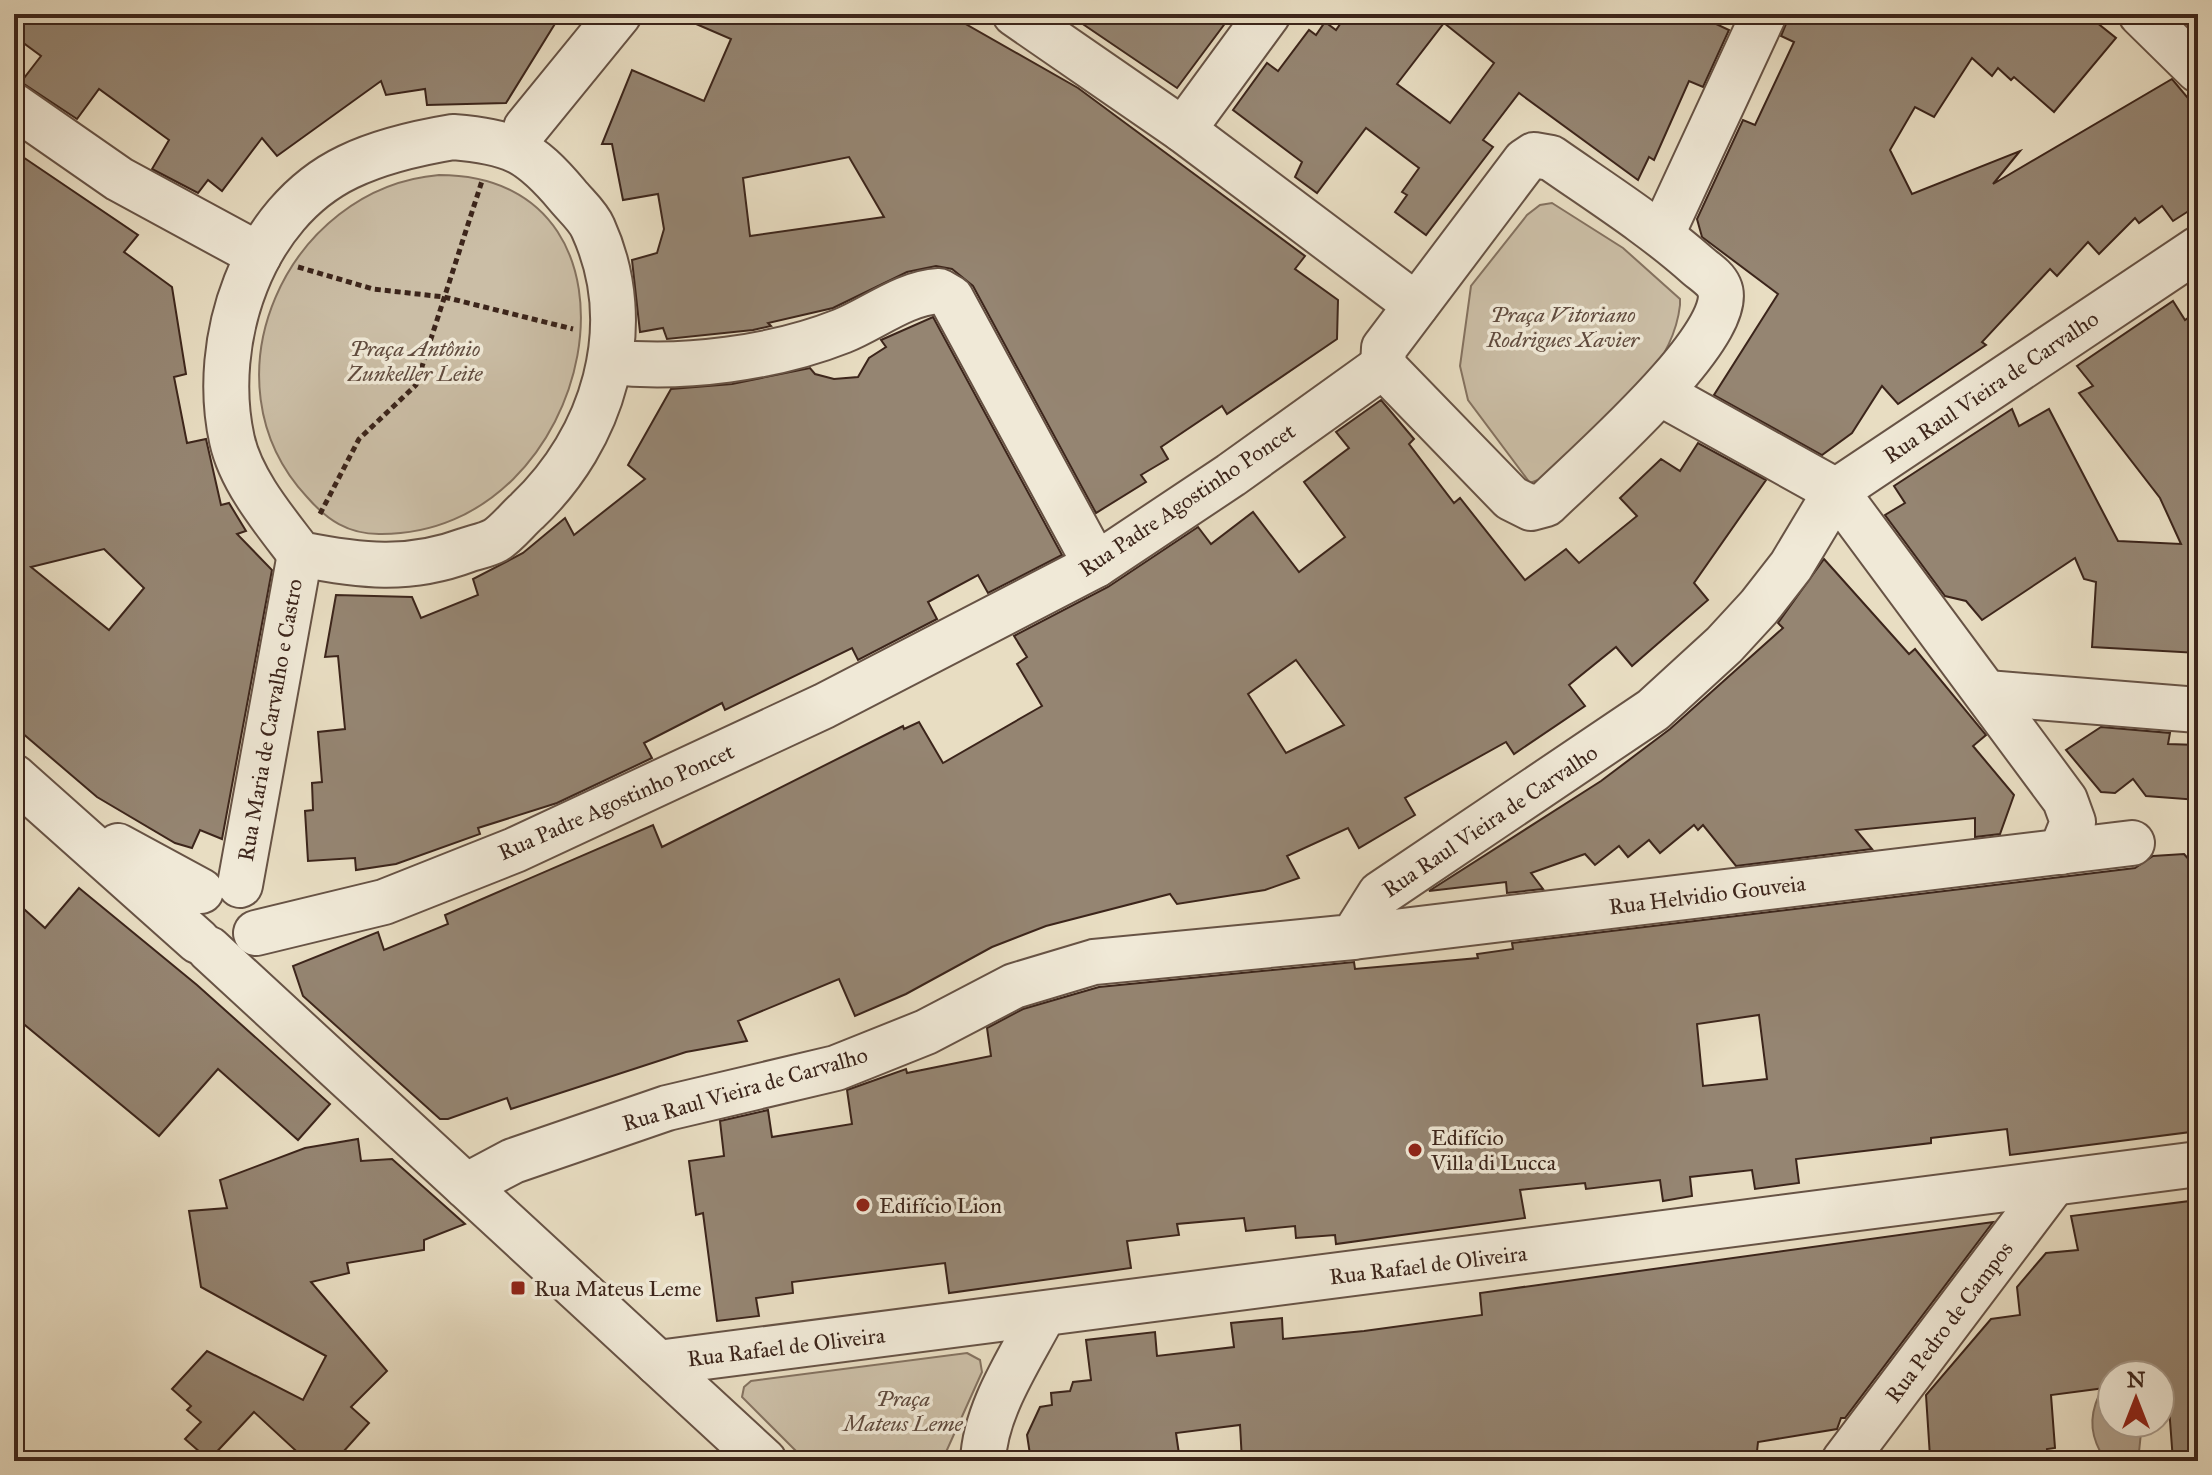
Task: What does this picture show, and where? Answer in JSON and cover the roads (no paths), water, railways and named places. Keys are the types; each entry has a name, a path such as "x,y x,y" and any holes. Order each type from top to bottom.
{"street":[{"path":"515,137 523,151 593,226 609,278 613,351 605,388 580,444 548,491 496,539 414,566 367,566 300,554 257,493 232,442 224,376 234,322 259,255 278,224 295,207 346,168 397,148 453,137 515,137 619,14"},
{"path":"1015,14 1183,130 1416,305"},
{"path":"1183,130 1268,14"},
{"path":"1662,234 1764,14"},
{"path":"2141,14 2198,70"},
{"path":"14,106 119,179 259,255"},
{"path":"1534,155 1551,158 1662,234 1717,283 1721,300 1709,335 1660,393 1546,504 1531,508 1511,498 1383,366 1384,348 1525,161 1534,155"},
{"name":"Rua Raul Vieira de Carvalho","path":"466,1186 513,1161 667,1108 836,1068 926,1032 1014,986 1094,962 1353,937 1380,894 1653,710 1724,645 1791,566 1836,491 2198,249"},
{"path":"613,351 647,366 687,365 772,350 841,331 917,295 939,291 951,298 1096,565"},
{"name":"Rua Padre Agostinho Poncet","path":"229,920 384,902 515,850 824,706 1096,565 1231,475 1383,366"},
{"path":"1660,393 1836,491 2065,800 2073,822 2061,852"},
{"name":"Rua Maria de Carvalho e Castro","path":"229,920 300,554"},
{"path":"1987,693 2198,710"},
{"path":"14,777 60,815 229,920 292,1025 764,1461"},
{"name":"Rua Helvidio Gouveia","path":"1353,937 2132,843"},
{"name":"Rua Rafael de Oliveira","path":"658,1363 2198,1164"},
{"name":"Rua Pedro de Campos","path":"1844,1461 2053,1184"},
{"path":"983,1461 983,1444 1003,1391 1043,1315"}],"place":[{"name":"Edifício Villa di Lucca","path":"1415,1150"},
{"name":"Edifício Lion","path":"863,1205"},
{"name":"Rua Mateus Leme","path":"518,1288"}],"park label":[{"name":"Praça Vitoriano Rodrigues Xavier","path":"1563,326"},
{"name":"Praça Antônio Zunkeller Leite","path":"415,360"},
{"name":"Praça Mateus Leme","path":"903,1410"}]}
